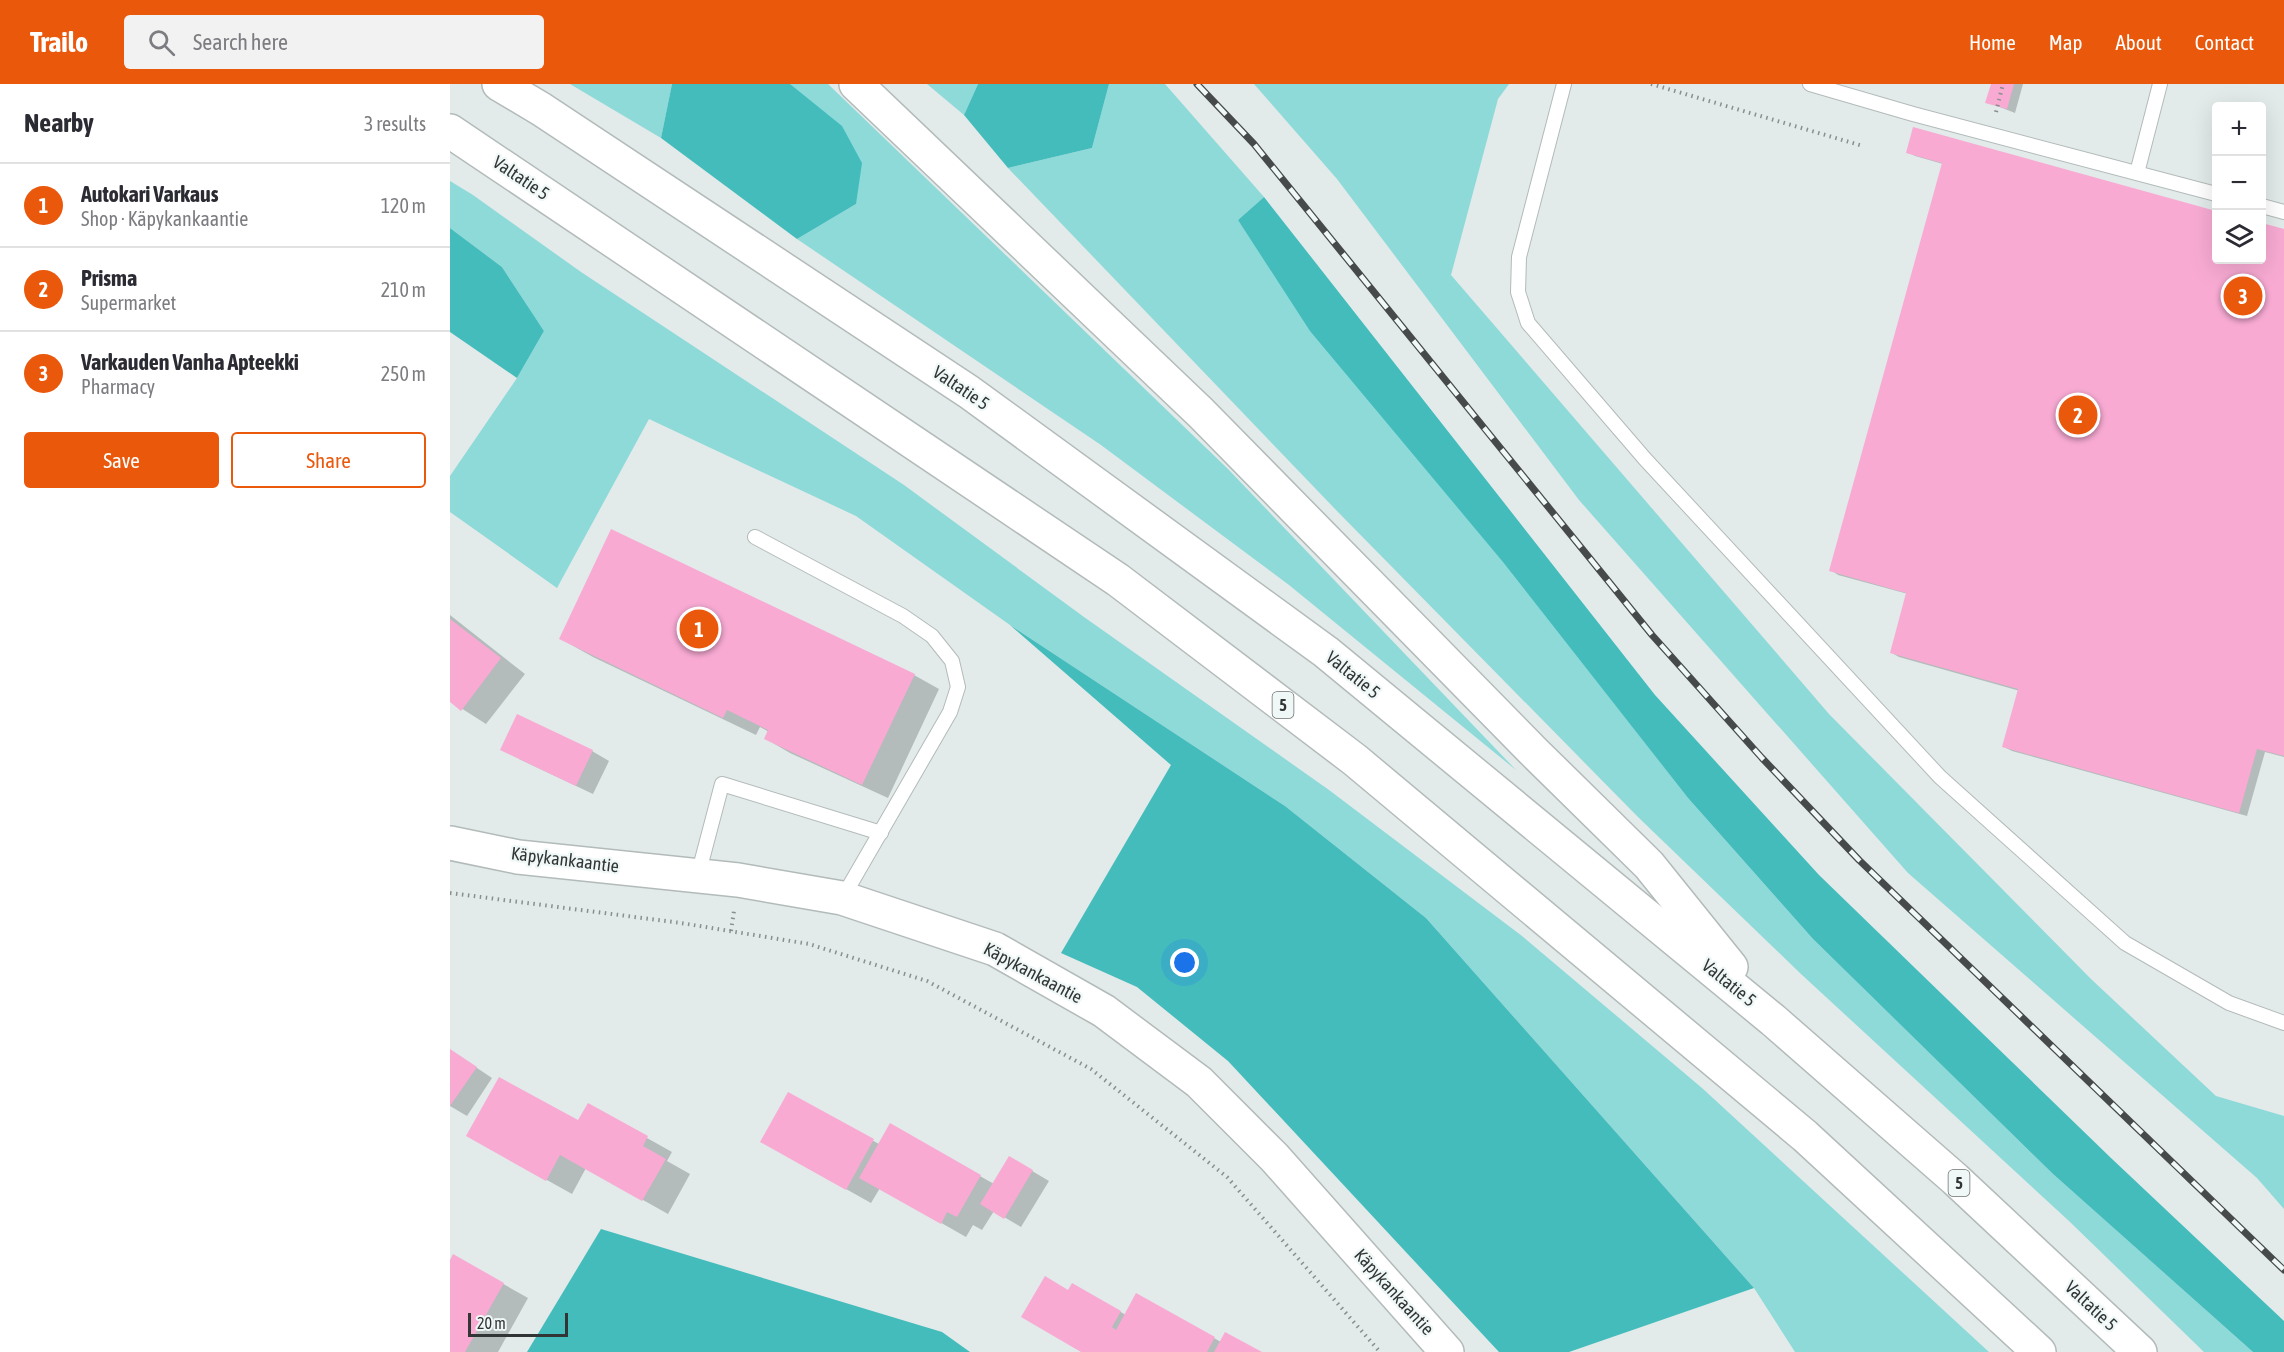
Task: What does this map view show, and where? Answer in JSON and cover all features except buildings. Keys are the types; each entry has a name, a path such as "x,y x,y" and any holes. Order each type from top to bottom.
{"main road":[{"name":"Valtatie 5","path":"499,84 969,392 1326,652 1773,1020 1955,1179 2140,1352"},
{"path":"856,84 1201,413 1525,744 1649,864 1773,1020"},
{"name":"Valtatie 5","path":"457,135 1118,580 1355,760 1805,1136 2039,1352"},
{"name":"Käpykankaantie","path":"450,843 518,856 698,875 842,898 995,949 1104,1011 1189,1075 1274,1157 1447,1352"}],"lane":[{"path":"1564,84 1519,257 1518,292 1528,322 1645,459 1940,777 2125,943 2229,1003 2284,1023"},
{"path":"1810,84 1913,114 2212,193"},
{"path":"2137,173 2160,84"},
{"path":"2266,207 2284,212"},
{"path":"755,537 903,616 932,636 952,662 958,687 950,712 842,898"},
{"path":"698,875 722,784 881,833"}],"path":[{"path":"1651,84 1863,146"},
{"path":"450,893 681,923 809,944 927,981 1091,1070 1227,1177 1380,1352"}],"shaded area":[{"path":"570,84 672,84 661,138"},
{"path":"672,84 790,84 842,126 862,163 856,204 797,239 661,138"},
{"path":"790,84 828,84 1228,469 1516,770 1289,585 1101,445 797,239 856,204"},
{"path":"927,84 978,84 964,115"},
{"path":"978,84 1109,84 1092,148 1008,168 964,115"},
{"path":"1109,84 1165,84 1264,197 1238,220 1688,798 1813,939 2053,1174 2253,1352 2204,1352 2069,1221 1801,974 1638,817 1337,511 1008,168 1092,148"},
{"path":"1254,84 1509,84 1498,99 1451,275 1829,714 2091,979 2216,1096 2284,1116 2284,1209 2257,1178 1908,873 1579,500 1337,179"},
{"path":"450,181 581,272 904,485 1084,617 1329,790 1522,936 1702,1088 1989,1352 1795,1352 1754,1288 1426,918 1285,806 1010,625 856,516 649,419 557,588 450,512 450,476 517,378 544,331 502,267 450,228"},
{"path":"1264,197 1655,695 1819,875 2111,1158 2284,1321 2284,1352 2253,1352 2053,1174 1813,939 1688,798 1503,562 1310,331 1238,220"},
{"path":"450,228 502,267 544,331 517,378 450,332"},
{"path":"1010,625 1285,806 1426,918 1754,1288 1569,1352 1499,1352 1228,1061 1137,987 1061,953 1171,765"},
{"path":"601,1229 942,1332 970,1352 527,1352"}],"railway":[{"path":"1197,84 1254,144 1652,635 1762,758 1859,860 2284,1270"}],"place":[{"name":"Varkauden Vanha Apteekki","path":"2243,296"},
{"name":"Prisma","path":"2078,415"},
{"name":"Autokari Varkaus","path":"699,629"}]}
